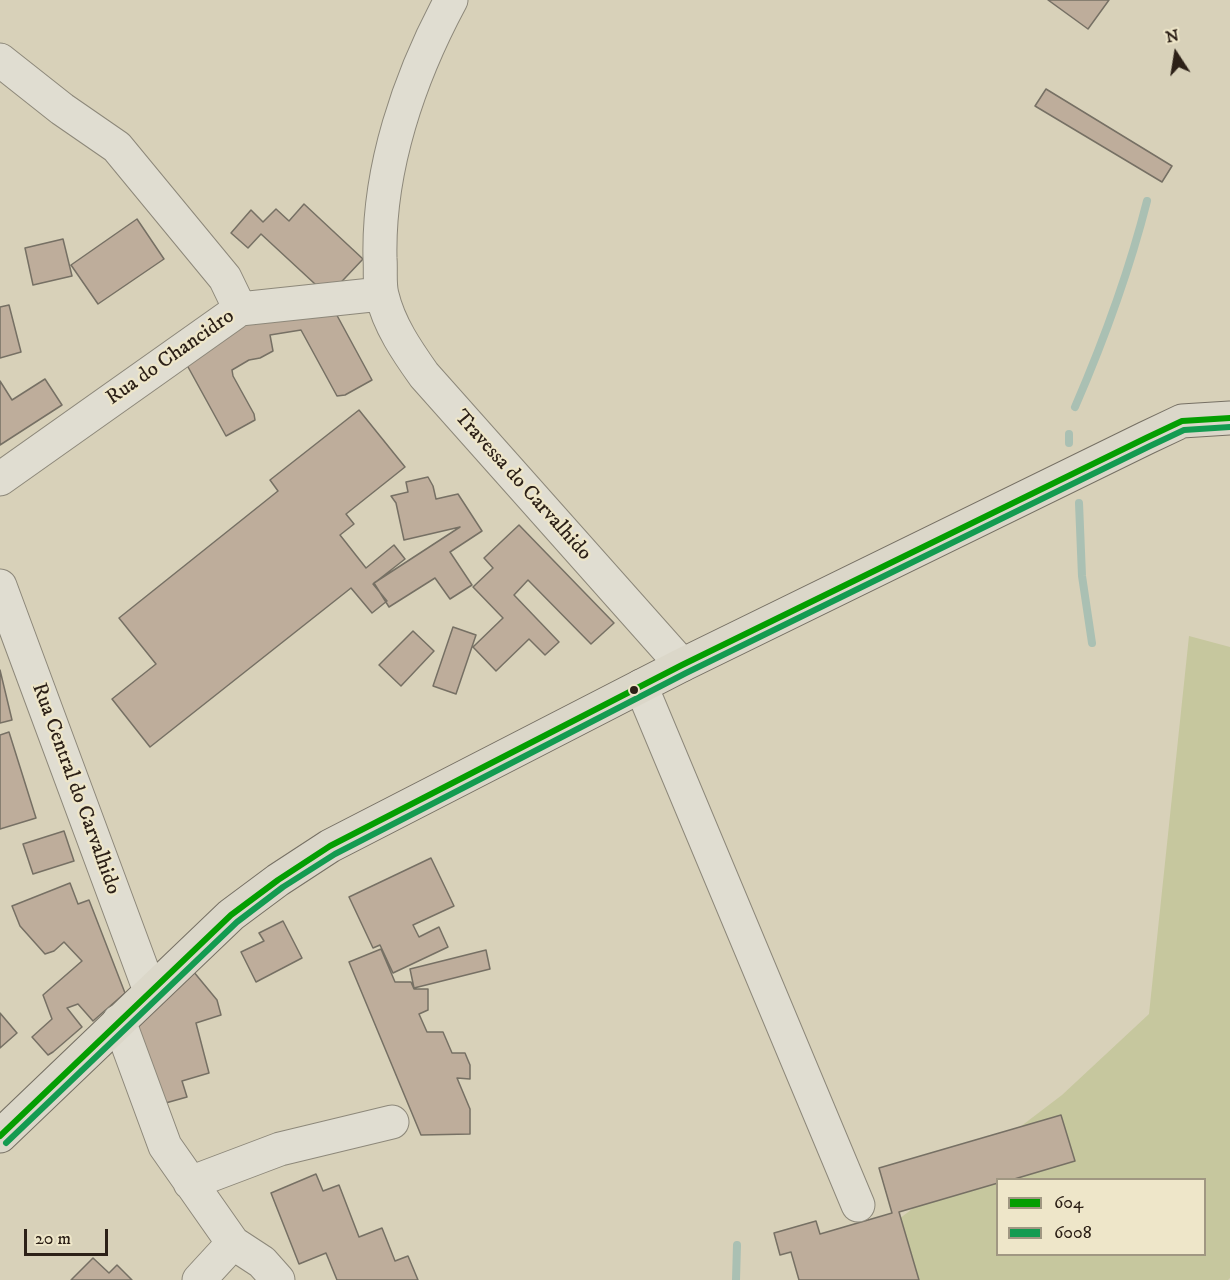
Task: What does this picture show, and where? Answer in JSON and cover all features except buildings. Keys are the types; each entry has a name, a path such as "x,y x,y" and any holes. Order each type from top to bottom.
{"main road":[{"path":"0,1136 231,915 278,880 330,846 682,665 1182,421 1230,418"}],"street":[{"path":"381,294 380,246 383,198 391,157 409,94 438,24 452,0"},
{"path":"0,60 62,109 117,147 225,278 240,309"},
{"name":"Rua do Chancidro","path":"0,479 240,309 381,294"},
{"name":"Travessa do Carvalhido","path":"381,294 401,342 424,375 682,665"},
{"name":"Rua Central do Carvalhido","path":"0,586 150,991"},
{"path":"641,686 858,1205"},
{"path":"119,1021 165,1146 233,1243 262,1262 278,1280"},
{"path":"190,1183 280,1149 392,1122"},
{"path":"199,1280 233,1243"}],"green space":[{"path":"1189,636 1230,647 1230,1278 1228,1280 852,1280 874,1238 1062,1095 1149,1014"}],"waterway":[{"path":"1075,407 1115,306 1147,201"},
{"path":"1069,434 1069,443"},
{"path":"1079,503 1082,576 1092,643"},
{"path":"736,1280 737,1245"}],"transit line":[{"name":"604","path":"0,1136 231,915 278,880 330,846 682,665 1146,438 1182,421 1230,418"},
{"name":"6008","path":"6,1143 237,922 283,887 335,854 686,673 1150,446 1184,430 1230,427"}]}
